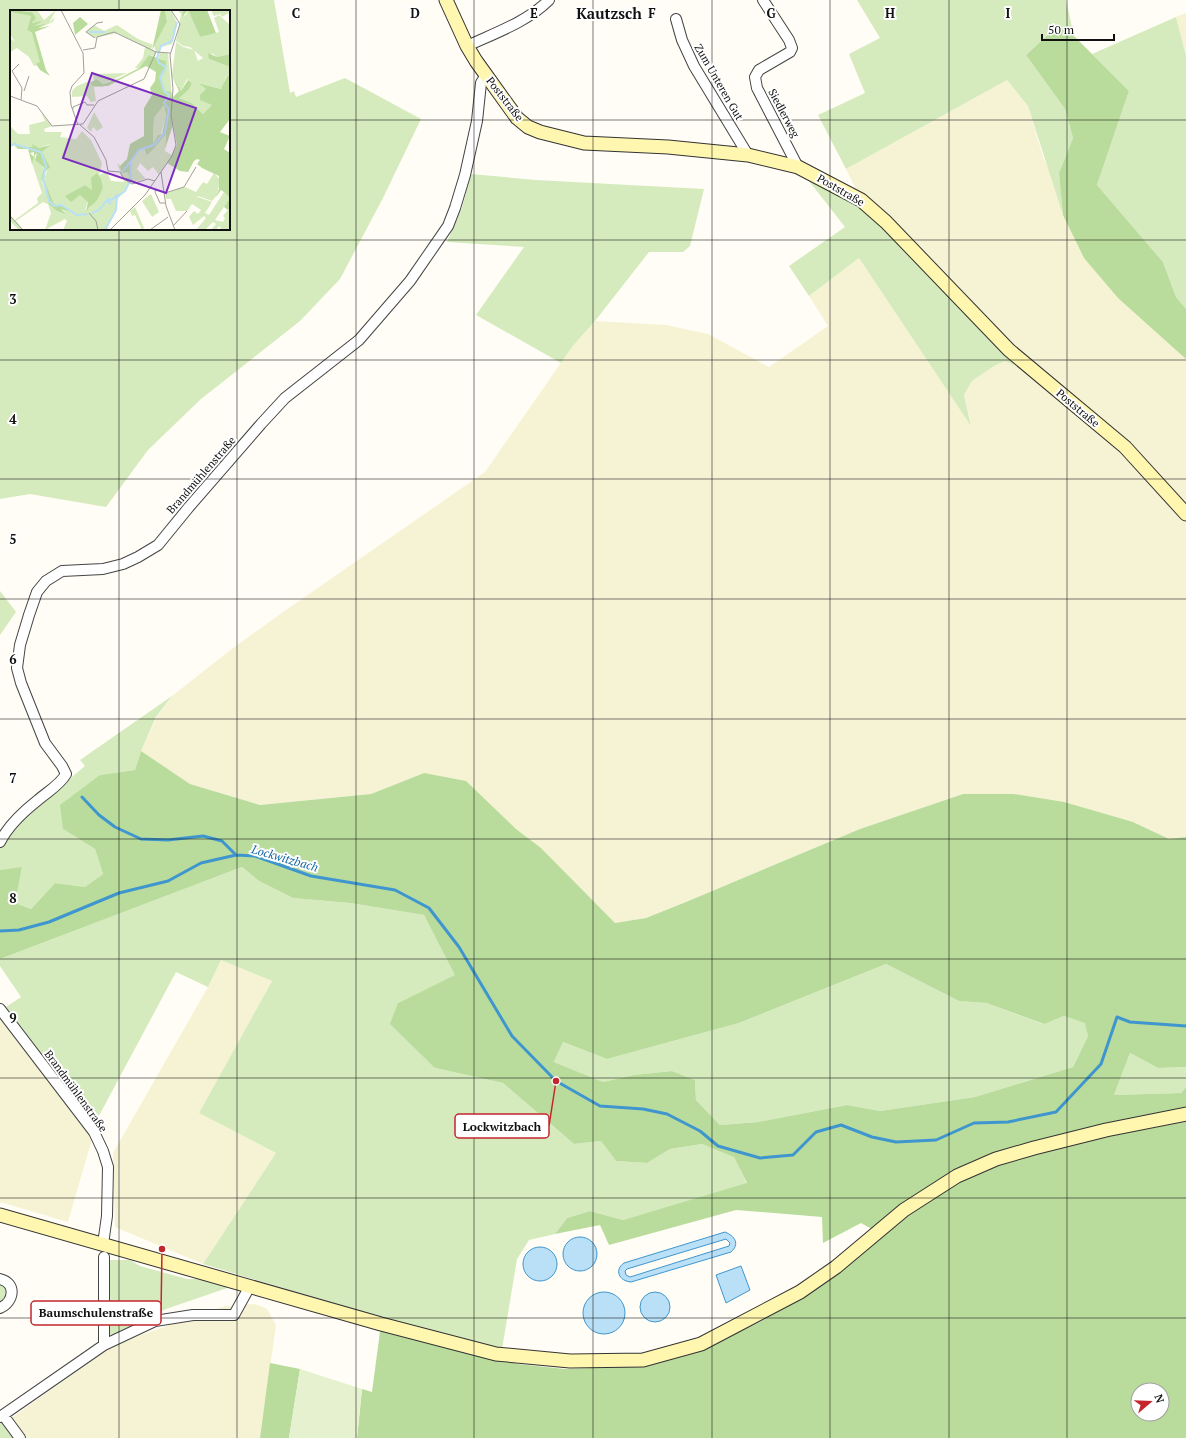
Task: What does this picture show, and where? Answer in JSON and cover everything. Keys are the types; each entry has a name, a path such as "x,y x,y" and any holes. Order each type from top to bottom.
{"main road":[{"name":"Poststraße","path":"446,0 467,46 517,118 528,127 540,132 584,143 668,147 748,155 798,166 861,200 886,222 1008,350 1125,447 1186,514"},
{"path":"0,1215 103,1250 250,1286 381,1324 496,1354 570,1361 643,1360 701,1344 800,1292 836,1267 904,1210 958,1176 996,1160 1034,1148 1106,1130 1186,1114"}],"street":[{"path":"467,46 530,16 549,0"},
{"name":"Siedlerweg","path":"763,0 789,40 792,48 790,52 759,70 755,77 757,88 798,166"},
{"name":"Zum Unteren Gut","path":"676,19 682,40 694,66 748,155"},
{"name":"Brandmühlenstraße","path":"0,842 17,820 66,774 45,743 21,683 17,668 20,645 38,592 46,581 62,571 103,569 123,564 158,546 189,506 285,398 359,340 390,305 410,281 448,226 465,175 477,121 481,82 486,75"},
{"name":"Brandmühlenstraße","path":"0,1009 94,1132 104,1151 108,1167 107,1216 103,1250 104,1345"},
{"path":"0,1279 9,1284 12,1292 11,1299 7,1305 0,1308"},
{"path":"20,1438 2,1416 104,1345 156,1321 193,1315 234,1315 250,1286"}],"shaded area":[{"path":"1186,13 1186,56 1176,17"},
{"path":"1007,80 1028,106 1044,160 1186,359 1186,837 1169,839 1133,822 963,794 860,829 646,918 615,923 541,848 516,829 424,773 371,794 260,805 190,784 141,751 157,717 172,696 233,648 286,610 485,472 572,347 595,321 666,325 708,334 769,367 828,326 809,296 859,258 971,424 964,395 972,381 994,366 1005,361 861,200 846,169"},
{"path":"221,960 272,981 199,1113 276,1153 203,1264 115,1227 113,1153 208,987"},
{"path":"0,1009 94,1132 68,1222 0,1202"},
{"path":"255,1304 267,1309 276,1325 260,1438 25,1438 10,1419 115,1344 225,1306"}],"green space":[{"path":"0,0 274,0 290,93 294,91 296,97 345,78 421,119 383,198 340,279 300,321 201,399 148,450 106,507 30,494 0,499"},
{"path":"857,0 1066,0 1074,36 1057,25 1026,55 1065,109 1073,138 1059,173 1063,215 1028,106 1007,80 846,169 818,115 865,93 849,54 880,38"},
{"path":"1176,17 1186,56 1186,309 1176,297 1163,262 1097,185 1129,91 1092,54"},
{"path":"1058,25 1074,36 1129,91 1097,185 1163,262 1176,297 1186,309 1186,359 1118,298 1084,258 1063,215 1059,173 1073,138 1065,109 1026,55"},
{"path":"798,167 861,200 1039,376 1005,361 994,366 972,381 964,395 971,426 859,258 809,296 789,266 845,227"},
{"path":"471,174 536,180 704,189 690,246 683,252 649,252 595,321 572,347 561,363 476,315 524,247 447,242 462,208"},
{"path":"0,591 16,612 0,635"},
{"path":"172,696 156,717 141,751 135,770 100,775 63,829 95,849 103,874 85,887 55,883 31,909 14,903 22,868 0,870 0,842 29,813 85,766 80,760"},
{"path":"141,751 190,784 260,805 371,794 424,773 466,781 516,829 541,848 615,923 646,918 860,829 963,794 1014,794 1064,802 1133,822 1169,839 1186,837 1186,1067 1158,1068 1130,1053 1114,1095 1181,1093 1186,1087 1186,1438 357,1438 362,1389 372,1392 381,1324 496,1354 517,1364 565,1369 643,1366 704,1348 760,1322 806,1296 879,1233 861,1223 823,1243 822,1217 736,1210 609,1245 600,1225 555,1234 567,1218 590,1211 623,1220 747,1183 734,1157 702,1144 670,1149 647,1163 616,1161 601,1141 574,1144 503,1083 435,1068 390,1024 398,1003 455,975 424,915 350,903 293,898 259,881 242,867 0,959 0,870 22,867 15,903 31,909 55,883 85,887 103,874 95,849 63,829 60,805 100,775 135,770","holes":["886,964 959,1001 986,1003 1044,1024 1064,1016 1085,1023 1088,1036 1073,1067 975,1097 880,1111 847,1105 758,1122 720,1125 696,1100 695,1080 672,1071 634,1075 603,1082 554,1062 563,1042 607,1059 739,1023"]},
{"path":"242,867 259,881 293,898 350,903 424,915 456,975 398,1003 435,1068 503,1083 574,1144 601,1141 616,1161 647,1163 670,1149 702,1144 734,1156 747,1184 623,1220 590,1211 567,1218 555,1234 529,1240 517,1259 502,1349 430,1332 203,1264 276,1153 199,1113 272,981 221,960 208,987 176,972 94,1125 6,1007 21,997 0,966 0,959"},
{"path":"886,964 959,1001 986,1003 1043,1024 1064,1016 1086,1023 1088,1036 1073,1067 975,1097 880,1111 847,1105 758,1122 720,1125 696,1100 695,1080 672,1071 634,1075 603,1082 554,1062 563,1042 607,1059 739,1023"},
{"path":"1130,1053 1158,1068 1186,1067 1186,1087 1181,1093 1114,1095"},
{"path":"107,1260 130,1260 140,1266 187,1279 200,1279 230,1287 166,1309 119,1334 112,1336 107,1331"},
{"path":"0,1284 6,1288 7,1296 0,1303"},
{"path":"270,1363 300,1369 289,1438 260,1438"},
{"path":"300,1369 362,1389 357,1438 289,1438"},
{"path":"0,1417 20,1438 0,1438"}],"water":[{"path":"725,1232 734,1238 736,1243 731,1252 631,1282 623,1280 619,1275 619,1269 624,1263","holes":["726,1239 730,1243 729,1246 630,1277 626,1275 625,1271 627,1269"]},
{"path":"580,1237 592,1242 597,1254 592,1266 580,1271 568,1266 563,1254 568,1242"},
{"path":"540,1247 552,1252 557,1264 552,1276 540,1281 528,1276 523,1264 528,1252"},
{"path":"741,1266 750,1290 726,1303 716,1275"},
{"path":"604,1292 619,1298 625,1313 619,1328 604,1334 589,1328 583,1313 589,1298"},
{"path":"655,1292 666,1296 670,1307 666,1318 655,1322 644,1318 640,1307 644,1296"}],"waterway":[{"path":"82,797 99,815 115,827 141,839 168,840 203,836 222,841 236,855"},
{"name":"Lockwitzbach","path":"0,931 19,930 49,922 119,893 168,881 201,863 236,855 255,856 311,876 395,890 429,908 459,947 512,1036 556,1081 600,1106 643,1109 667,1114 700,1131 718,1146 760,1158 793,1155 816,1132 841,1125 872,1137 896,1142 936,1140 974,1123 1008,1122 1056,1112 1101,1064 1117,1017 1130,1022 1186,1026"}],"place":[{"name":"Lockwitzbach","path":"556,1081"},
{"name":"Baumschulenstraße","path":"162,1249"}],"district":[{"name":"Kautzsch","path":"609,13"}]}
